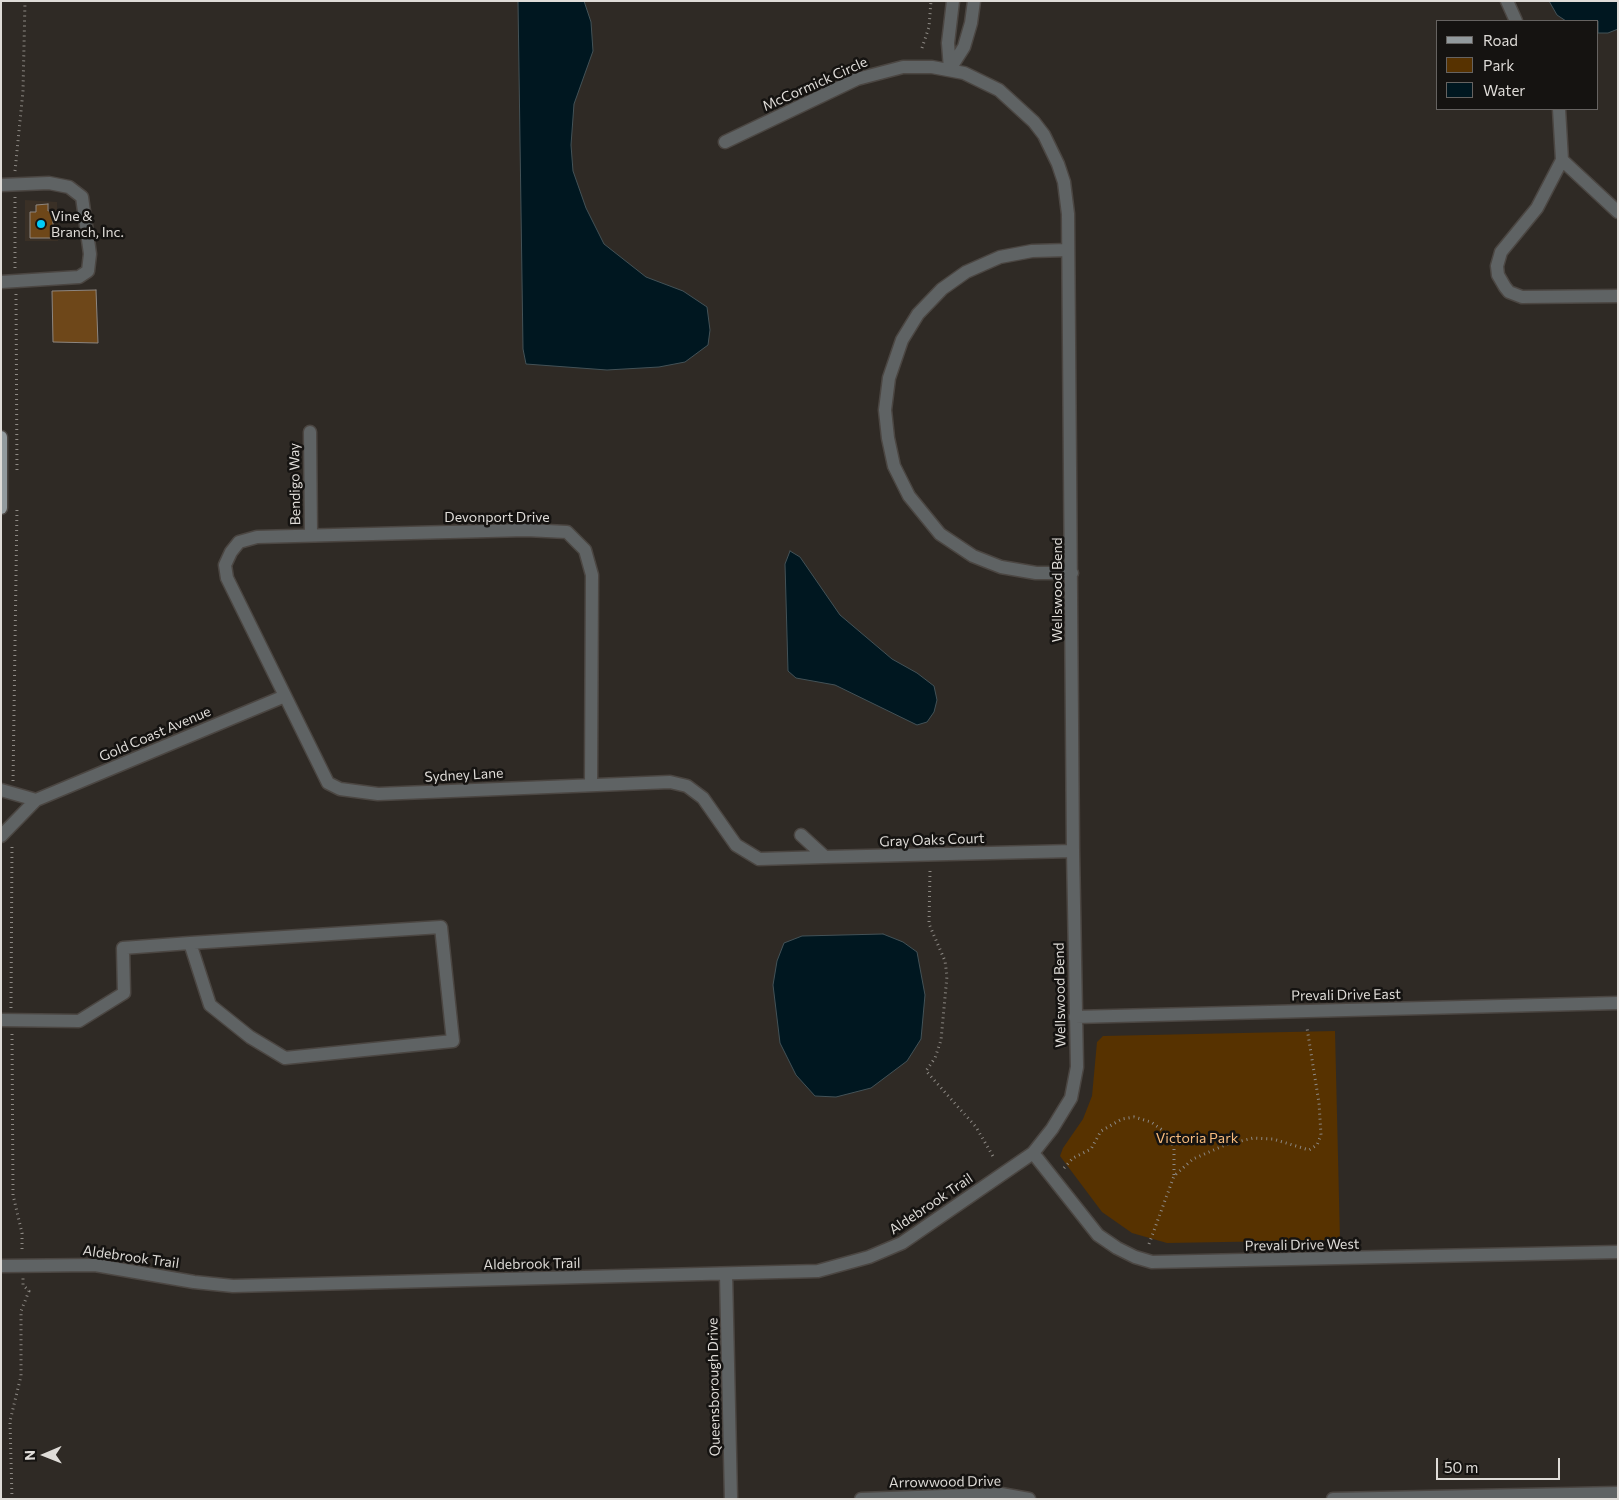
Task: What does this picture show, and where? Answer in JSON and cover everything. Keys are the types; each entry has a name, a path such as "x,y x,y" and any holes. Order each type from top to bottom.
{"main road":[{"path":"1,437 1,508"}],"street":[{"path":"950,69 948,43 953,1"},
{"path":"950,69 964,47 972,23 974,1"},
{"path":"1507,1 1516,20"},
{"name":"McCormick Circle","path":"725,142 857,79 903,67 950,69"},
{"name":"Wellswood Bend","path":"950,69 976,78 999,90 1023,111 1044,135 1064,182 1068,214 1072,573 1072,851 1076,1067 1071,1098 1049,1135 1033,1153"},
{"path":"1559,110 1562,160 1537,208 1501,252 1497,262 1498,276 1509,292 1522,297 1618,296"},
{"path":"1562,160 1618,212"},
{"path":"1,185 50,183 69,187 82,197 90,254 88,271 79,277 1,282"},
{"path":"1068,250 1032,251 1000,257 966,272 942,289 918,314 902,340 889,378 885,410 894,466 909,496 940,534 968,553 1001,567 1036,573 1072,573"},
{"name":"Bendigo Way","path":"310,432 310,535"},
{"name":"Devonport Drive","path":"231,552 239,542 257,537 526,530 567,532 585,550 592,576 591,785"},
{"name":"Sydney Lane","path":"231,552 225,565 227,578 328,783 340,789 378,794 670,782 687,786 703,798 736,845 758,859 825,857"},
{"name":"Gold Coast Avenue","path":"1,836 36,800 285,696"},
{"path":"7,792 36,800"},
{"path":"801,835 825,857"},
{"name":"Gray Oaks Court","path":"825,857 1072,851"},
{"path":"6,1020 79,1021 124,993 122,948 190,943 441,927 453,1042 284,1058 250,1037 210,1005 190,943"},
{"name":"Prevali Drive East","path":"1075,1017 1618,1003"},
{"name":"Prevali Drive West","path":"1033,1153 1098,1235 1117,1248 1152,1262 1618,1252"},
{"name":"Aldebrook Trail","path":"1,1266 95,1265 194,1282 233,1286 818,1271 869,1258 902,1243 1033,1153"},
{"name":"Queensborough Drive","path":"726,1274 731,1499"},
{"name":"Arrowwood Drive","path":"861,1499 991,1494 1029,1499"},
{"path":"1333,1499 1618,1494"}],"path":[{"path":"17,480 14,185 24,91 25,1"},
{"path":"922,48 929,27 931,1"},
{"path":"7,792 17,500"},
{"path":"13,824 6,1020 12,1195 22,1244"},
{"path":"930,871 929,924 945,961 947,976 941,1040 935,1058 926,1071 976,1127 994,1158"},
{"path":"1174,1176 1193,1159 1246,1138 1273,1139 1308,1150 1317,1145 1321,1135 1319,1103 1307,1028"},
{"path":"1064,1168 1074,1158 1091,1149 1101,1130 1122,1119 1134,1118 1158,1126 1168,1136 1174,1147 1174,1176 1149,1244"},
{"path":"12,1499 10,1422 22,1376 21,1311 29,1291 23,1285"}],"shaded area":[{"path":"25,200 57,202 58,241 25,241"}],"green space":[{"name":"Victoria Park","path":"1335,1031 1340,1240 1167,1243 1132,1233 1102,1212 1060,1156 1063,1148 1083,1119 1092,1096 1097,1042 1103,1036"}],"water":[{"path":"518,1 584,1 591,22 593,51 574,104 571,145 573,171 586,208 604,244 646,277 683,291 707,307 710,330 708,345 685,362 659,367 607,370 526,364 523,349"},
{"path":"1549,1 1618,1 1618,29 1608,33 1599,33 1599,20 1564,20 1557,15"},
{"path":"790,551 800,557 840,615 892,659 917,673 934,686 937,700 934,712 927,722 917,725 835,685 796,678 788,671 785,564"},
{"path":"883,934 903,942 917,952 925,995 921,1039 907,1061 871,1088 836,1097 815,1096 796,1075 780,1043 773,985 777,961 784,943 802,936"}],"building":[{"path":"48,204 48,211 52,210 54,238 30,238 30,212 36,212 36,205"},
{"path":"96,290 98,343 53,342 52,291"}],"place":[{"name":"Vine & Branch, Inc.","path":"41,224"}]}
